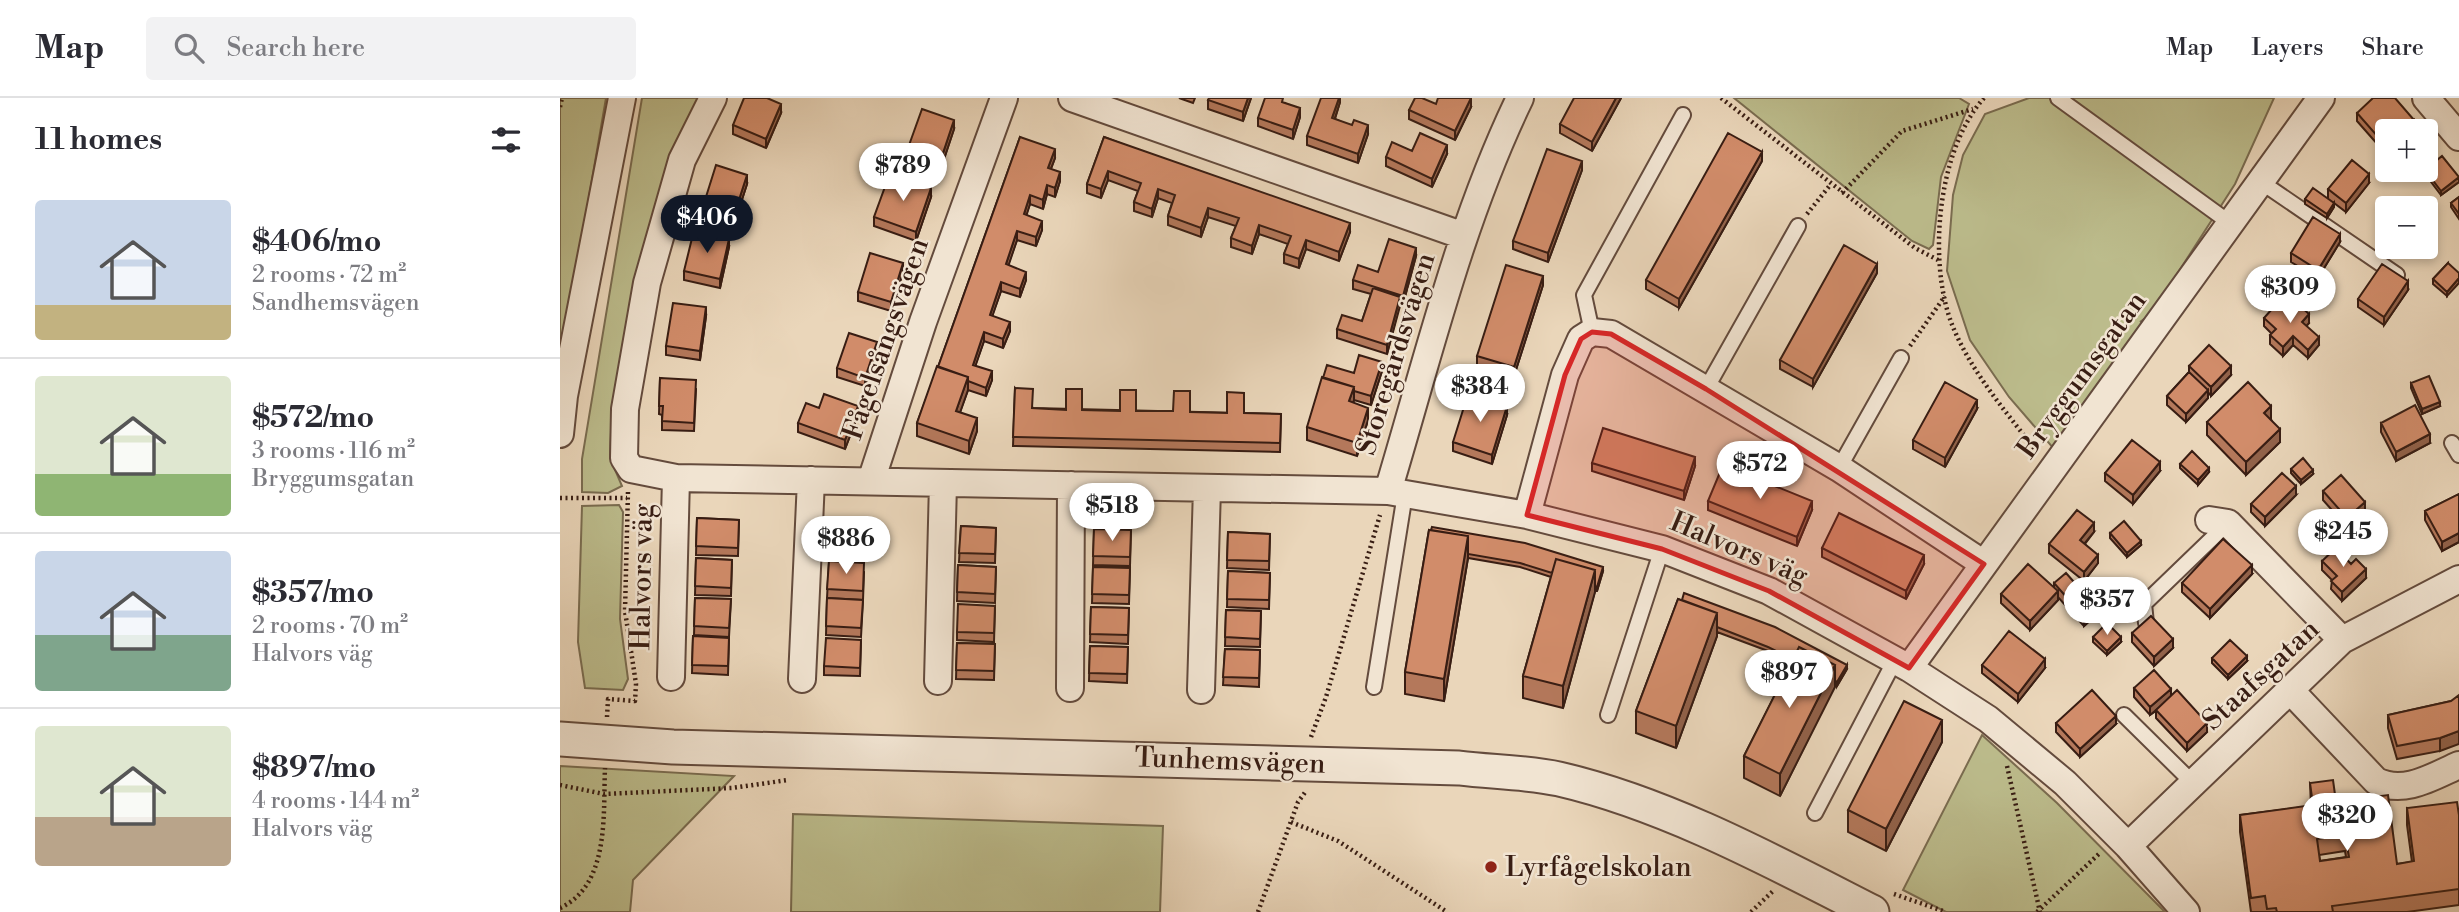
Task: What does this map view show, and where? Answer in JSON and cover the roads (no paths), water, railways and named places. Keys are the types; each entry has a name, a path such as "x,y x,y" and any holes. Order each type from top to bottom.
{"street":[{"path":"560,434 564,396 622,98"},
{"name":"Halvors väg","path":"713,98 682,160 647,283 625,409 624,458 631,469 676,478 1396,492 1527,514 1662,549 1769,591 1902,664 1995,725 2065,783 2117,846 2186,912"},
{"name":"Fågelsångsvägen","path":"871,481 923,322 1004,98"},
{"name":"Storegårdsvägen","path":"1072,98 1464,236"},
{"name":"Storegårdsvägen","path":"1396,492 1464,236 1495,151 1520,98"},
{"name":"Bryggumsgatan","path":"1902,664 1984,564 2321,98"},
{"path":"2426,98 2459,137"},
{"path":"1527,514 1565,375 1581,339 1591,332 1611,334 1839,468 1984,564"},
{"name":"Halvors väg","path":"671,677 676,478"},
{"path":"802,679 811,480"},
{"path":"938,681 943,483"},
{"path":"1070,688 1071,485"},
{"path":"1201,690 1207,488"},
{"path":"2218,521 2342,640"},
{"name":"Staafsgatan","path":"2117,846 2193,783 2342,640 2459,579"},
{"path":"2289,689 2376,781 2387,787 2410,786 2459,765"},
{"name":"Tunhemsvägen","path":"560,739 1306,785 1459,768 1557,778 1635,800 1786,869 1872,912"}],"lane":[{"path":"2058,98 2230,223"},
{"path":"1591,332 1584,295 1683,115"},
{"path":"2261,182 2401,278"},
{"path":"1706,389 1798,226"},
{"path":"1839,468 1901,358"},
{"path":"1374,687 1396,492"},
{"path":"2146,624 2144,604 2218,521"},
{"path":"1608,715 1662,549"},
{"path":"1815,813 1902,664"},
{"path":"2124,715 2193,783"}],"place":[{"name":"Lyrfågelskolan","path":"1491,867"}]}
